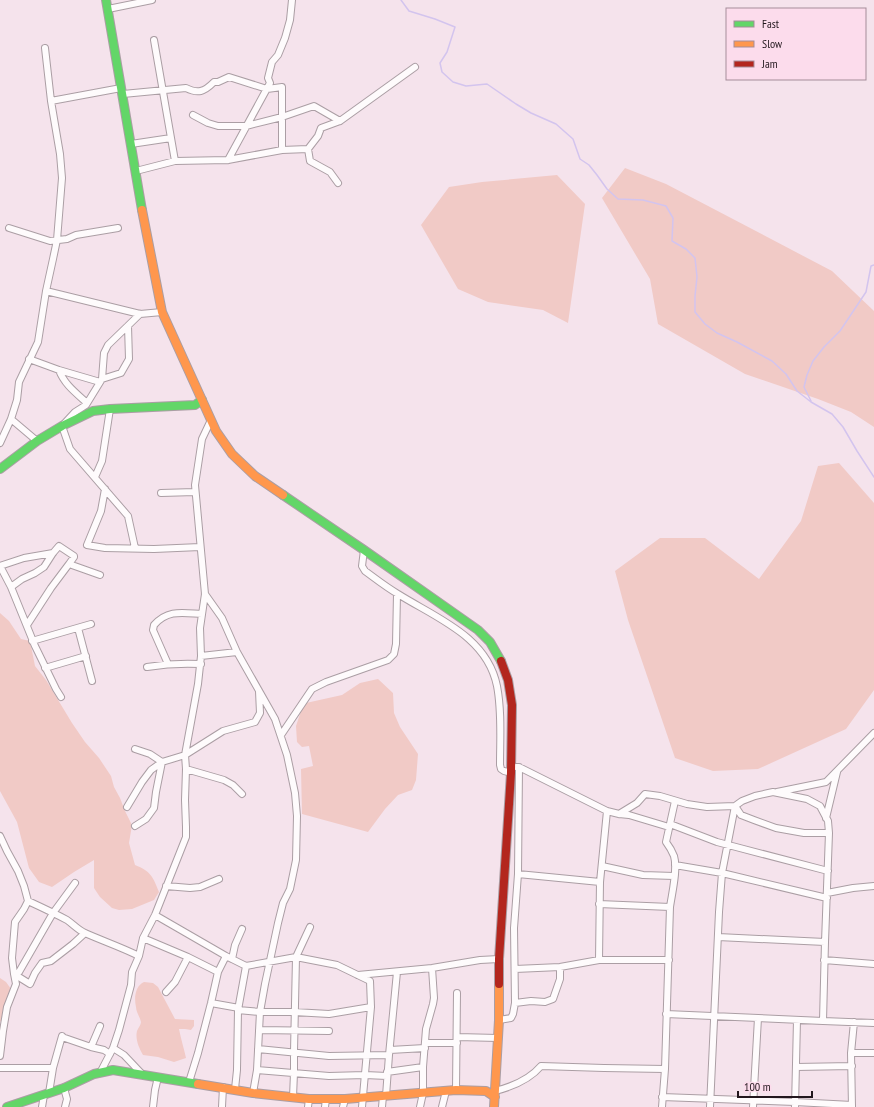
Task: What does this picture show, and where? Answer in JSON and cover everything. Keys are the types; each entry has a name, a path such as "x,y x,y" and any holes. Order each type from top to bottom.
{"main road":[{"path":"107,4 148,242 162,312 211,420 224,443 232,454 255,476 478,630 490,642 504,668 511,695 513,769 499,960 499,1020 494,1107"},
{"path":"0,469 37,441 62,426 93,411 196,405 202,400"},
{"path":"7,1107 64,1088 94,1074 113,1070 253,1093 293,1097 309,1103 344,1103 363,1097 456,1090 477,1090 495,1094"},
{"path":"477,1090 490,1086 495,1080"}],"street":[{"path":"107,4 152,0"},
{"path":"228,160 270,83 268,78 272,62 278,55 289,26 292,0"},
{"path":"154,40 175,161"},
{"path":"0,443 3,430 11,420 17,400 19,382 38,342 46,291 57,240 62,178 60,154 44,48"},
{"path":"338,183 330,172 310,161 308,149 318,136 321,128 340,121 415,67"},
{"path":"51,101 122,91 186,88 193,92 201,92 214,82 218,82 229,77 267,89 282,87 282,150"},
{"path":"193,115 208,123 218,126 246,126 282,117 314,106 340,121"},
{"path":"131,144 171,138"},
{"path":"136,171 175,161 228,160 282,150 308,149"},
{"path":"9,228 50,241 67,239 76,235 118,228"},
{"path":"46,291 140,314 162,312"},
{"path":"135,548 128,516 70,449 62,426 75,412 87,403 101,380 104,354 108,344 140,314"},
{"path":"29,359 59,370 101,380 121,373 129,360 128,326"},
{"path":"59,370 61,376 69,386 87,403"},
{"path":"95,477 102,461 110,409"},
{"path":"11,420 37,441"},
{"path":"100,1073 120,1030 128,1000 132,972 139,956 143,938 155,915 186,837 185,755 201,664 200,628 205,594 195,485 202,439 211,420"},
{"path":"105,489 101,511 87,545 105,548 200,547"},
{"path":"161,492 195,492"},
{"path":"12,587 22,579 44,567 58,547 61,546 74,556 27,625"},
{"path":"364,550 362,566 365,571 397,594 444,620 473,641 488,661 497,685 500,717 501,770 504,772 513,769 607,811 670,825 727,845 828,871"},
{"path":"53,553 24,558 0,566 12,587 32,641 61,696"},
{"path":"69,564 100,575"},
{"path":"205,594 222,618 237,652 275,719 288,755 295,793 297,816 296,860 290,889 283,903 278,924 260,1012 257,1070 253,1093"},
{"path":"281,735 312,689 326,682 388,660 394,654 396,644 397,594"},
{"path":"168,664 153,630 155,623 170,614 175,613 202,614"},
{"path":"32,641 91,624"},
{"path":"78,628 92,681"},
{"path":"201,656 237,652"},
{"path":"45,668 86,656"},
{"path":"147,667 168,664 201,664"},
{"path":"127,806 151,770 162,762 185,755 223,731 255,722 260,713 259,690"},
{"path":"619,814 637,803 645,794 706,807 735,806 742,801 755,796 826,782 874,732"},
{"path":"135,749 150,754 162,762"},
{"path":"135,826 146,818 154,808 162,762"},
{"path":"186,769 224,780 233,785 242,794"},
{"path":"499,1020 511,1018 515,1003 514,928 518,874 513,769"},
{"path":"826,818 837,771"},
{"path":"773,792 807,799 820,806 828,821 829,833 824,942 823,1022"},
{"path":"662,1107 665,1069 670,907 675,864 674,856 666,842 675,801"},
{"path":"735,806 741,815 776,828 804,833 829,833"},
{"path":"710,1107 722,873 735,806"},
{"path":"599,960 600,882 607,811"},
{"path":"0,836 18,871 28,901 15,922 12,958 16,984 7,1007 2,1031 0,1056"},
{"path":"675,864 827,896 853,888 874,886"},
{"path":"602,866 643,875 674,876"},
{"path":"518,874 600,882"},
{"path":"166,886 190,888 200,887 219,878"},
{"path":"14,974 19,972 53,913 75,883"},
{"path":"28,901 68,921 85,933 139,956"},
{"path":"599,904 670,907"},
{"path":"155,915 246,966 296,958 337,965 370,981 371,1007 362,1107"},
{"path":"293,1097 296,958 310,927"},
{"path":"232,959 235,945 242,929"},
{"path":"14,974 30,984 42,963 51,961 85,933"},
{"path":"718,937 824,942"},
{"path":"143,938 188,957 218,972"},
{"path":"189,1082 198,1053 218,972 226,956"},
{"path":"166,992 175,982 188,957"},
{"path":"358,976 432,968 480,960 499,960"},
{"path":"515,969 560,967 599,960 668,960"},
{"path":"824,960 874,964"},
{"path":"235,1089 238,1055 238,1009 246,966"},
{"path":"515,1003 531,1001 545,1002 553,999 560,979 560,967"},
{"path":"420,1107 423,1093 423,1067 426,1029 434,998 432,968"},
{"path":"382,1107 385,1096 396,972"},
{"path":"456,1090 457,993"},
{"path":"211,1003 260,1012 329,1014 371,1007"},
{"path":"666,1014 823,1022 874,1023"},
{"path":"754,1104 758,1018"},
{"path":"795,1104 797,1020"},
{"path":"662,1097 711,1098 754,1104 852,1106 852,1053 854,1022"},
{"path":"91,1047 100,1026"},
{"path":"260,1030 329,1031"},
{"path":"42,1107 47,1094 62,1036 91,1047 111,1051 128,1059 142,1074"},
{"path":"258,1049 330,1056 366,1056 457,1040 498,1038"},
{"path":"852,1053 874,1054"},
{"path":"495,1094 526,1078 537,1071 541,1066 665,1069"},
{"path":"796,1067 852,1066"},
{"path":"257,1070 329,1076 387,1074 423,1067"},
{"path":"0,1068 53,1068"},
{"path":"153,1107 158,1077"},
{"path":"222,1107 223,1087"},
{"path":"64,1088 67,1099 65,1107"},
{"path":"442,1107 446,1091"}],"shaded area":[{"path":"625,168 666,184 832,271 874,311 874,427 851,412 745,374 658,324 650,279 602,198"},
{"path":"557,175 585,204 568,323 543,310 488,302 458,289 421,225 449,187 482,182"},
{"path":"839,463 874,503 874,690 846,729 758,769 713,771 675,758 628,620 615,571 660,538 705,538 759,579 801,521 818,466"},
{"path":"0,613 9,621 21,639 30,641 35,666 46,680 85,742 99,758 111,776 114,787 132,825 129,843 135,865 151,875 159,892 154,900 132,909 119,910 112,908 100,897 94,888 94,860 52,887 39,882 29,868 17,822 0,791"},
{"path":"378,679 393,693 394,713 400,727 418,754 416,780 412,790 398,795 385,809 368,832 302,814 301,769 313,766 309,746 302,747 297,742 296,726 301,711 306,703 342,695 360,683"},
{"path":"0,978 6,982 11,989 5,1016 0,1022"},
{"path":"144,982 153,983 158,987 175,1019 194,1020 194,1026 191,1030 179,1029 186,1058 174,1062 158,1057 143,1055 137,1040 137,1031 141,1022 135,1000 137,989"}],"waterway":[{"path":"401,0 409,11 455,27 447,52 440,63 442,72 453,82 466,86 487,84 531,113 556,124 573,139 580,159 589,165 607,189 618,199 643,200 666,206 673,218 672,241 686,249 695,258 697,277 695,312 705,324 717,333 772,361 786,374 797,391 811,402 832,414 843,427 874,477"},
{"path":"811,401 804,387 813,361 840,331 866,292 871,266 874,265"}],"traffic: fast":[{"path":"106,0 142,210"},
{"path":"0,469 37,441 62,426 93,411 195,405 202,400"},
{"path":"283,495 478,630 490,642 501,661"},
{"path":"7,1107 64,1088 94,1074 113,1070 198,1084"}],"traffic: slow":[{"path":"142,210 162,312 216,431 232,454 255,476 283,495"},
{"path":"494,1107 499,1020 499,984"},
{"path":"198,1084 253,1093 309,1099 345,1099 456,1090 486,1091 495,1097"}],"traffic: jam":[{"path":"499,984 499,959 511,773 512,705 508,680 501,661"}]}
